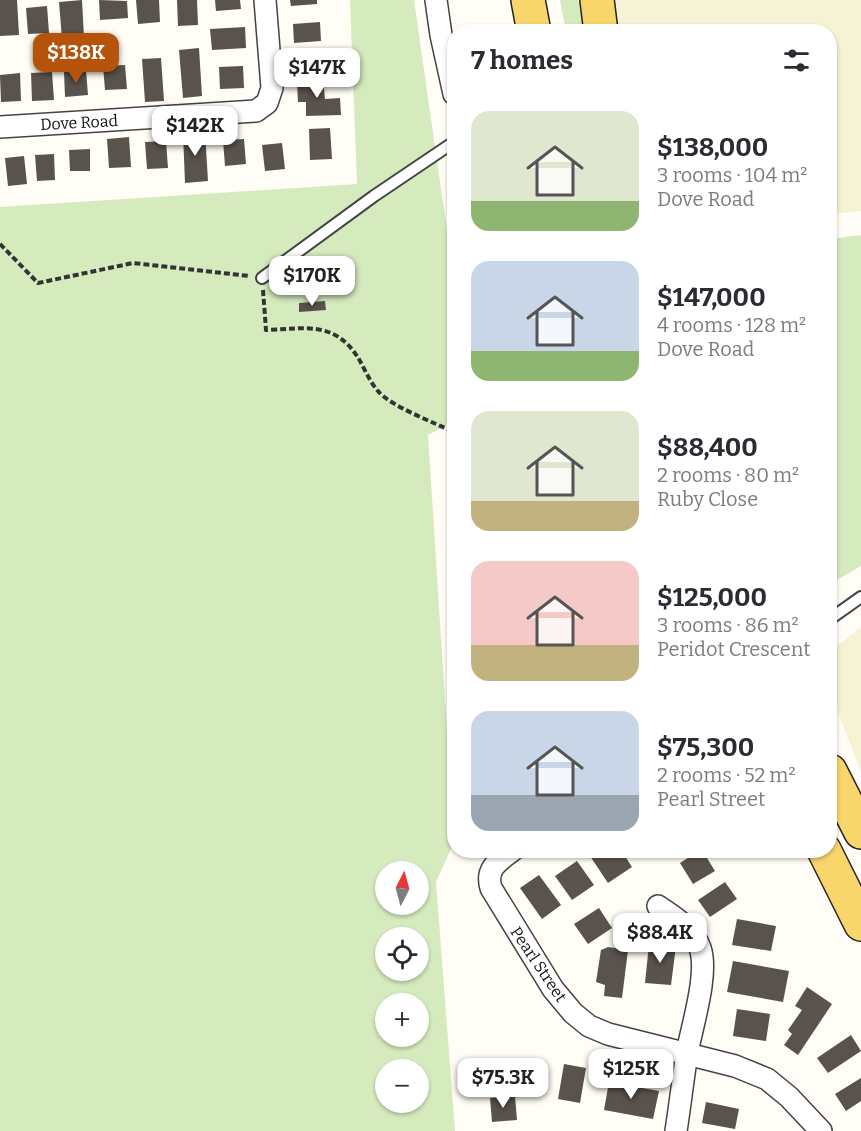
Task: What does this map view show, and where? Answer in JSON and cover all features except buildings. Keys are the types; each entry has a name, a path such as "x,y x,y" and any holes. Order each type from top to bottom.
{"main road":[{"path":"528,0 532,24"},
{"path":"597,0 600,24"},
{"path":"837,785 861,832"},
{"path":"828,858 861,924"}],"street":[{"name":"Dove Road","path":"0,127 256,111 267,103 272,88 265,0"},
{"path":"436,0 447,62"},
{"name":"Pearl Street","path":"503,858 490,871 488,879 491,888 553,989 573,1013 589,1026 608,1034 735,1066 767,1079 789,1097 821,1131"},
{"path":"658,906 692,932 700,949 702,960 701,984 687,1054 676,1131"}],"lane":[{"path":"262,278 374,196 447,147"},
{"path":"837,614 861,597"}],"path":[{"path":"0,244 38,282 133,263 262,278 266,330 318,328 337,334 355,353 378,392 393,403 447,429"}],"shaded area":[{"path":"614,0 861,0 861,211 837,213 837,24 618,24"},
{"path":"861,627 861,772 837,709 837,646"}],"green space":[{"path":"350,0 414,0 447,231 447,425 428,435 447,732 447,858 436,882 455,1131 0,1131 0,207 357,184"},
{"path":"560,0 578,0 583,24 565,24"},
{"path":"861,235 861,566 837,580 837,238"}]}
